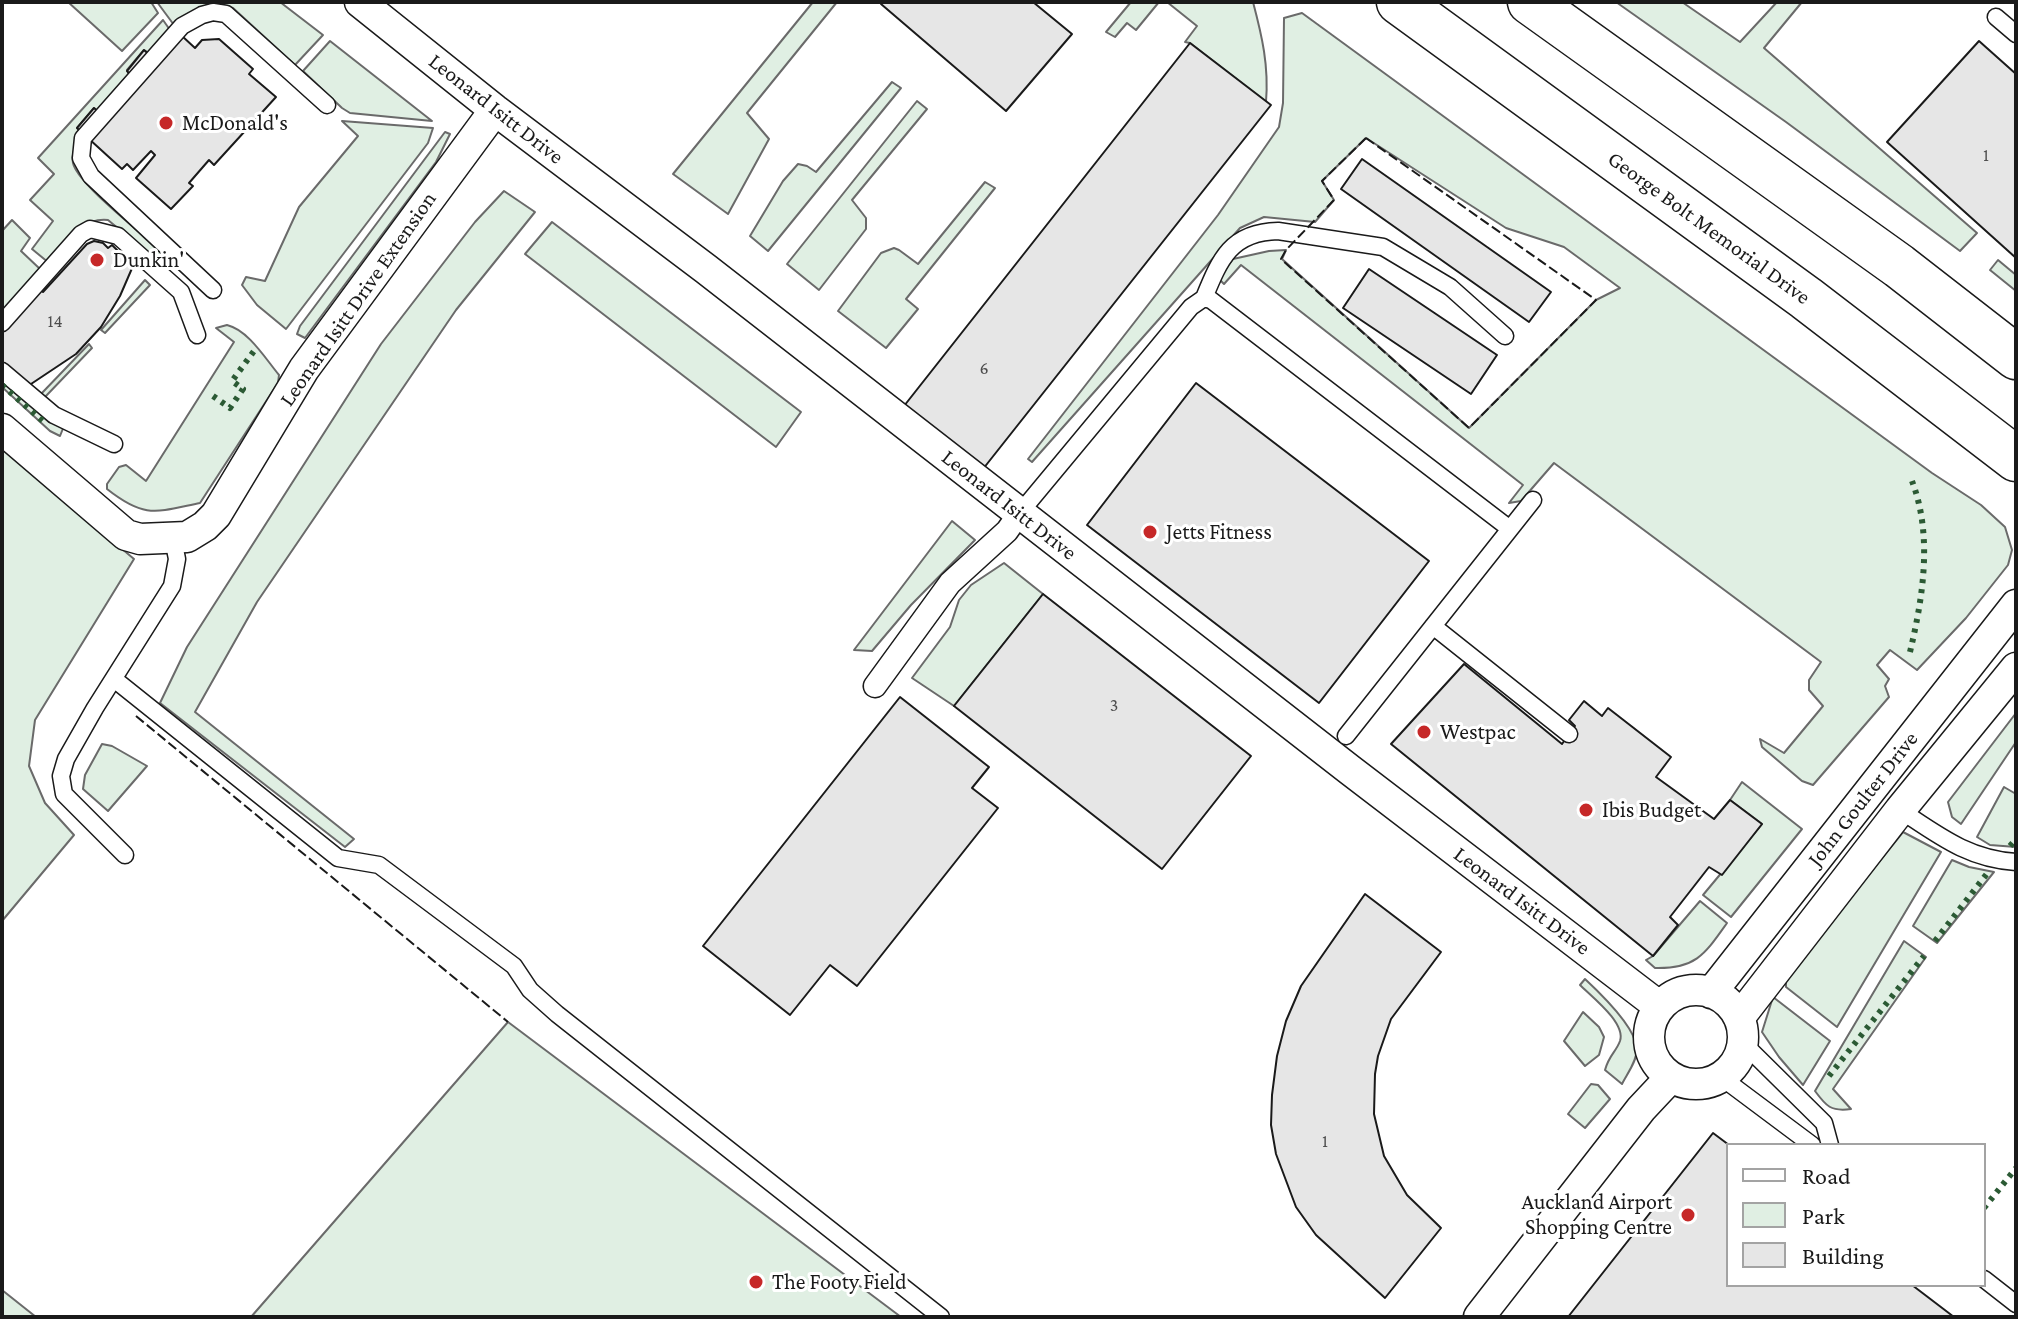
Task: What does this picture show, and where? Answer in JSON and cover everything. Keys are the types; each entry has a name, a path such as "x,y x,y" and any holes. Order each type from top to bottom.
{"main road":[{"name":"George Bolt Memorial Drive","path":"1399,2 1806,298 2016,459"},
{"path":"1530,2 1899,266 2016,357"}],"street":[{"name":"Leonard Isitt Drive","path":"360,2 495,110 706,269 1660,1007"},
{"name":"Leonard Isitt Drive Extension","path":"2,429 126,535 140,539 173,539 187,537 205,526 216,515 304,369 495,110"},
{"path":"875,686 950,583 1007,531 1019,514"},
{"name":"John Goulter Drive","path":"1711,993 2016,605"},
{"name":"John Goulter Drive","path":"1741,1030 1900,810 2016,668"},
{"path":"1701,990 1730,1004 1741,1030 1732,1068 1709,1083 1696,1085 1671,1077 1653,1058 1649,1045 1652,1019 1660,1007 1671,997 1685,991 1701,990"},
{"path":"1479,1317 1641,1109 1671,1077"}],"lane":[{"path":"213,290 91,176 81,158 83,138 182,26 213,12 226,14 327,105"},
{"path":"1996,17 2016,34"},
{"path":"2,323 81,234 90,229 118,236 181,292 197,335"},
{"path":"1019,514 1191,307 1204,298 1215,269 1226,252 1244,236 1278,231 1383,247 1450,287 1505,336"},
{"path":"1204,298 1211,300 1510,529"},
{"path":"2,371 54,415 114,444"},
{"path":"1346,736 1533,500"},
{"path":"125,855 64,794 61,776 66,759 172,586 177,559 173,539"},
{"path":"1433,626 1569,734"},
{"path":"114,679 338,858 379,865 514,966 530,990 557,1014 941,1317"},
{"path":"1900,810 1969,853 2016,862"},
{"path":"1741,1030 1824,1123 1829,1143"},
{"path":"1721,1077 1809,1143"},
{"path":"1986,1281 2016,1304"}],"green space":[{"path":"68,2 151,2 158,13 122,51"},
{"path":"157,2 280,2 323,35 295,65 233,8 214,4 174,25"},
{"path":"813,2 837,2 747,113 769,139 728,214 673,174"},
{"path":"1131,2 1159,2 1136,30 1127,23 1115,37 1106,32"},
{"path":"1167,2 1253,2 1264,51 1266,102 1185,42 1197,26"},
{"path":"1616,2 1682,2 1740,42 1777,2 1802,2 1764,48 1977,233 1960,251 1786,122"},
{"path":"1302,13 1932,473 1981,505 2005,527 2012,550 2008,565 1966,618 1917,670 1890,650 1877,665 1889,679 1885,686 1889,697 1813,785 1802,781 1762,747 1760,739 1784,753 1823,706 1809,690 1809,680 1821,662 1554,463 1521,501 1509,503 1523,485 1241,265 1224,284 1218,278 1233,259 1286,250 1282,259 1469,428 1596,300 1620,288 1564,247 1506,228 1366,138 1322,181 1334,200 1315,222 1264,217 1240,228 1032,462 1028,459 1218,215 1279,127 1283,103 1284,18"},
{"path":"163,20 170,30 149,53 144,50 127,70 129,74 97,111 94,108 77,128 82,133 73,163 101,198 173,260 166,268 108,220 98,220 74,233 49,263 32,249 53,221 30,200 54,174 38,158"},
{"path":"330,41 432,121 350,113 342,108 303,71"},
{"path":"892,82 901,88 768,251 750,236 783,181 798,164 816,172"},
{"path":"917,101 927,109 852,200 866,218 866,229 819,290 787,264"},
{"path":"342,121 433,128 428,143 286,329 257,305 242,285 246,277 265,281 299,207 358,136"},
{"path":"445,132 450,134 436,162 305,338 297,334 300,326"},
{"path":"985,182 995,188 906,299 918,309 886,348 838,311 881,253 894,248 918,264"},
{"path":"504,191 535,212 456,310 257,602 195,712 354,839 345,847 160,703 187,647 381,344 475,222"},
{"path":"12,220 30,238 21,251 40,269 2,312 2,231"},
{"path":"552,222 801,412 776,447 525,254"},
{"path":"1998,260 2016,275 2016,291 1990,270"},
{"path":"145,280 150,285 105,333 101,330"},
{"path":"227,325 256,346 279,375 278,383 200,503 151,511 120,499 107,489 107,484 119,467 126,465 146,481 234,342 216,328"},
{"path":"89,344 92,348 45,397 41,394"},
{"path":"2,376 49,422 64,426 60,436 50,431 2,387"},
{"path":"2,448 134,559 35,720 29,766 45,803 74,835 2,921"},
{"path":"952,521 975,540 911,605 872,651 854,650"},
{"path":"1004,563 1043,594 954,706 912,678 950,627 959,600 971,585"},
{"path":"2016,713 2016,742 1961,824 1952,817 1948,802"},
{"path":"102,744 112,746 147,766 108,811 83,789 85,775"},
{"path":"1742,782 1802,829 1731,917 1703,895 1762,824 1730,800"},
{"path":"2004,787 2016,794 2016,847 1990,845 1977,837"},
{"path":"1903,832 1941,852 1837,1027 1786,987 1786,977"},
{"path":"1952,860 1994,872 1937,943 1913,926"},
{"path":"1700,901 1727,923 1698,958 1680,966 1655,968 1646,960 1653,956"},
{"path":"1904,941 1926,957 1833,1089 1851,1109 1834,1109 1815,1091"},
{"path":"1585,979 1616,1011 1635,1041 1635,1058 1622,1084 1605,1070 1620,1041 1618,1026 1580,985"},
{"path":"1773,997 1830,1041 1803,1085 1762,1032"},
{"path":"1583,1012 1599,1027 1604,1037 1599,1055 1585,1066 1564,1041"},
{"path":"508,1022 901,1317 251,1317"},
{"path":"1591,1084 1598,1085 1610,1099 1585,1128 1568,1114"},
{"path":"2,1290 36,1317 2,1317"}],"building":[{"path":"1033,2 1072,34 1006,111 881,4"},
{"name":"McDonald's","path":"182,36 195,48 202,40 219,39 253,69 249,74 276,97 214,165 209,160 189,183 193,186 171,209 136,178 155,155 151,151 133,170 127,164 122,169 77,128 94,108 106,119 139,84 127,71 144,50 157,62"},
{"path":"1979,41 2016,74 2016,258 1887,142"},
{"path":"1190,43 1271,105 983,469 904,406"},
{"path":"1362,159 1551,292 1529,322 1341,189"},
{"path":"94,241 108,248 112,245 133,266 120,296 101,327 76,354 25,388 2,362 2,313 31,281 43,292 87,244"},
{"path":"1369,269 1497,355 1471,394 1343,308"},
{"path":"1196,383 1429,561 1319,703 1087,525"},
{"path":"1043,594 1251,756 1162,869 954,706"},
{"name":"Ibis Budget","path":"1464,664 1562,744 1575,726 1569,720 1584,701 1602,716 1608,708 1671,757 1656,777 1714,819 1730,800 1762,824 1722,875 1709,867 1670,917 1678,925 1653,956 1391,744"},
{"path":"900,697 989,767 972,788 998,808 857,986 830,965 790,1015 703,946"},
{"path":"1365,894 1441,952 1391,1019 1375,1074 1374,1114 1384,1156 1407,1195 1441,1228 1385,1298 1316,1235 1296,1207 1276,1154 1271,1125 1277,1056 1286,1021 1301,986"},
{"name":"Auckland Airport Shopping Centre","path":"1713,1133 1726,1143 1726,1287 1915,1287 1954,1317 1568,1317"}],"hedge":[{"path":"213,396 230,408 243,389 232,381 254,351"},
{"path":"2,385 45,423"},
{"path":"1910,652 1924,566 1922,523 1912,481"},
{"path":"2010,846 2016,839"},
{"path":"1935,941 1989,871"},
{"path":"1829,1076 1924,956"},
{"path":"1986,1206 2016,1168"}],"fence":[{"path":"1366,138 1596,300 1469,428 1281,259 1334,200 1322,181 1366,138"},
{"path":"136,716 508,1022"}],"place":[{"name":"McDonald's","path":"166,123"},
{"name":"Dunkin'","path":"97,260"},
{"name":"Jetts Fitness","path":"1150,532"},
{"name":"Westpac","path":"1424,732"},
{"name":"Ibis Budget","path":"1586,810"},
{"name":"Auckland Airport Shopping Centre","path":"1688,1215"},
{"name":"The Footy Field","path":"756,1282"}]}
